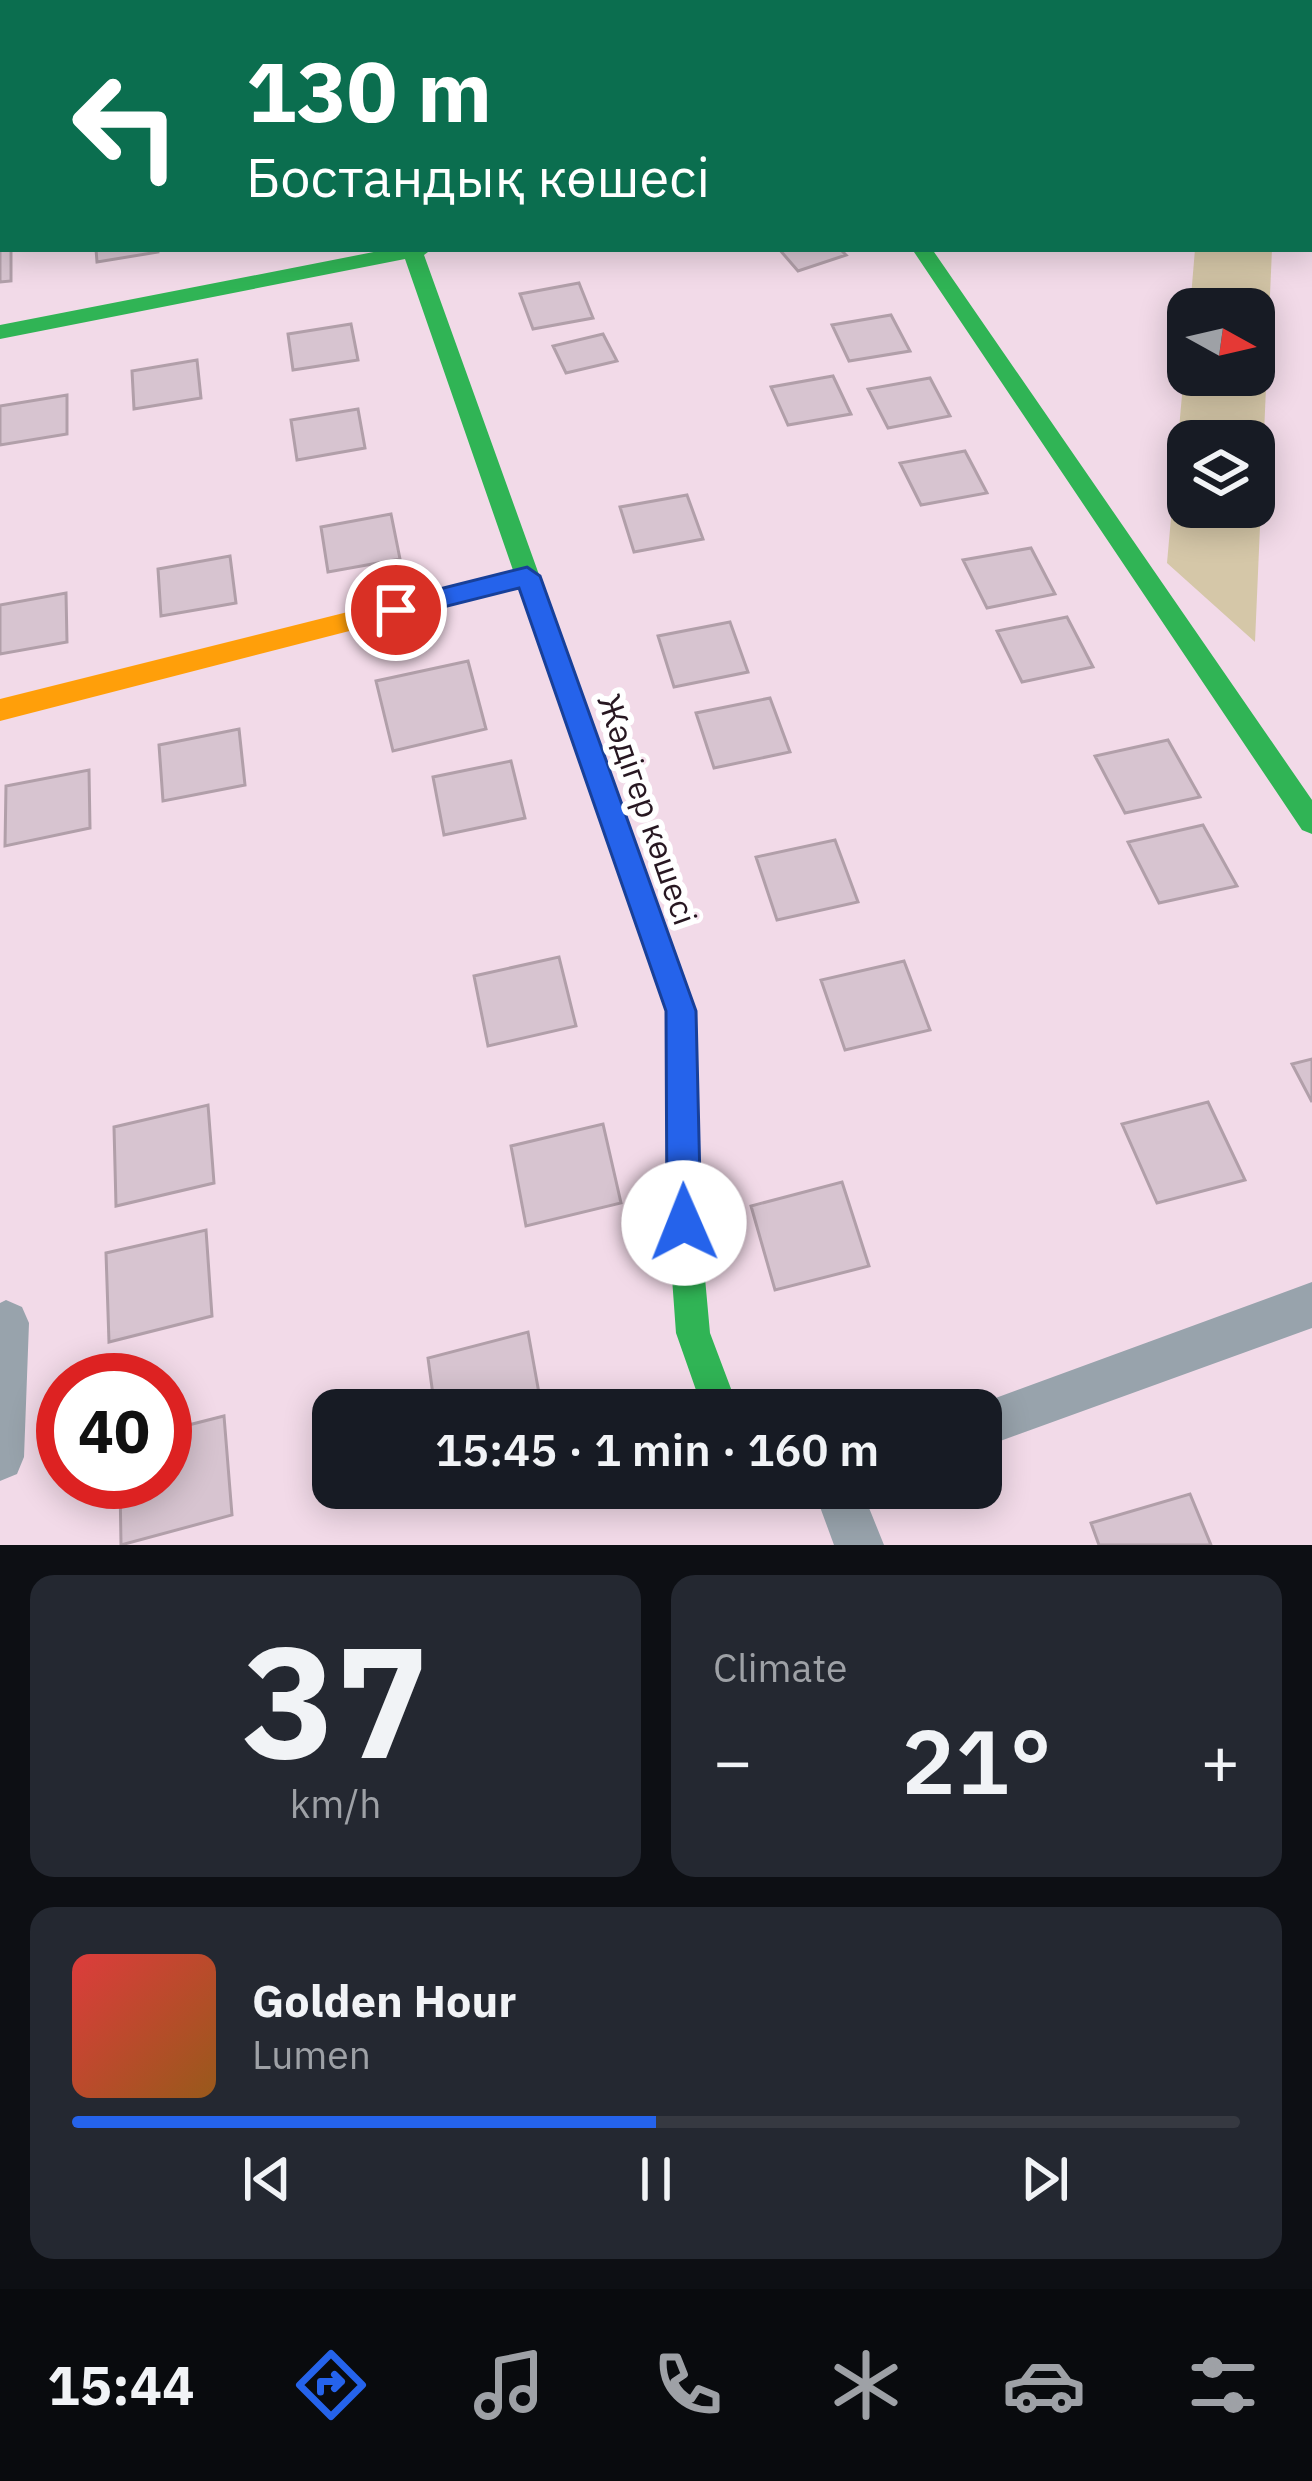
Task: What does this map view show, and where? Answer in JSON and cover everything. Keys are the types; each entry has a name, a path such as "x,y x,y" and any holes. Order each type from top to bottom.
{"street":[{"path":"0,332 406,252"},
{"name":"Жәдігер көшесі","path":"417,252 681,1011 684,1223 693,1333 713,1389"},
{"path":"924,252 1312,822"},
{"path":"0,710 527,576"},
{"path":"1002,1416 1312,1305"},
{"path":"0,1457 6,1323"},
{"path":"845,1509 859,1545"}],"shaded area":[{"path":"1195,252 1272,252 1270,288 1192,288"},
{"path":"1182,396 1266,396 1265,420 1180,420"},
{"path":"1170,528 1260,528 1255,642 1167,563"}],"building":[{"path":"0,252 11,252 11,281 0,282"},
{"path":"96,252 158,252 97,262"},
{"path":"782,252 846,255 798,271"},
{"path":"579,283 593,318 533,329 520,294"},
{"path":"891,315 910,351 849,361 832,325"},
{"path":"351,324 358,360 293,370 288,334"},
{"path":"603,334 617,361 566,373 553,346"},
{"path":"197,360 201,398 134,409 132,371"},
{"path":"833,376 851,414 788,425 771,387"},
{"path":"930,378 950,416 888,428 868,389"},
{"path":"67,395 67,434 0,445 0,406"},
{"path":"358,409 365,448 297,460 291,420"},
{"path":"965,451 987,493 921,505 900,463"},
{"path":"687,495 703,539 634,552 620,507"},
{"path":"391,514 400,559 328,572 321,527"},
{"path":"1031,548 1055,594 987,608 963,560"},
{"path":"230,556 236,603 161,616 158,569"},
{"path":"66,593 67,642 0,654 0,605"},
{"path":"1067,617 1093,667 1022,682 997,631"},
{"path":"730,622 748,672 674,687 658,636"},
{"path":"468,661 486,729 393,751 376,681"},
{"path":"770,698 790,752 714,768 696,713"},
{"path":"239,729 245,785 163,801 159,745"},
{"path":"1168,740 1200,797 1125,813 1095,756"},
{"path":"511,761 525,818 444,835 433,777"},
{"path":"89,770 90,828 5,846 6,786"},
{"path":"1203,825 1237,886 1159,903 1128,842"},
{"path":"835,840 858,902 777,920 756,857"},
{"path":"559,957 576,1026 488,1046 474,976"},
{"path":"904,961 930,1030 845,1050 821,980"},
{"path":"1312,1059 1312,1102 1292,1064"},
{"path":"1208,1102 1245,1180 1157,1203 1122,1124"},
{"path":"208,1105 214,1183 116,1206 114,1127"},
{"path":"603,1124 621,1203 526,1226 511,1146"},
{"path":"842,1182 869,1266 775,1290 751,1206"},
{"path":"206,1230 212,1316 109,1342 106,1253"},
{"path":"528,1332 538,1389 432,1389 428,1358"},
{"path":"224,1416 232,1515 121,1545 120,1509 192,1509 192,1424"},
{"path":"1190,1494 1211,1545 1099,1545 1091,1523"}],"traffic: fast":[{"path":"0,332 407,252"},
{"path":"413,252 681,1011 684,1223 693,1333 713,1389"},
{"path":"924,252 1312,822"}],"traffic: slow":[{"path":"0,710 527,576"}],"route":[{"path":"396,610 527,576 681,1011 684,1223"}]}
